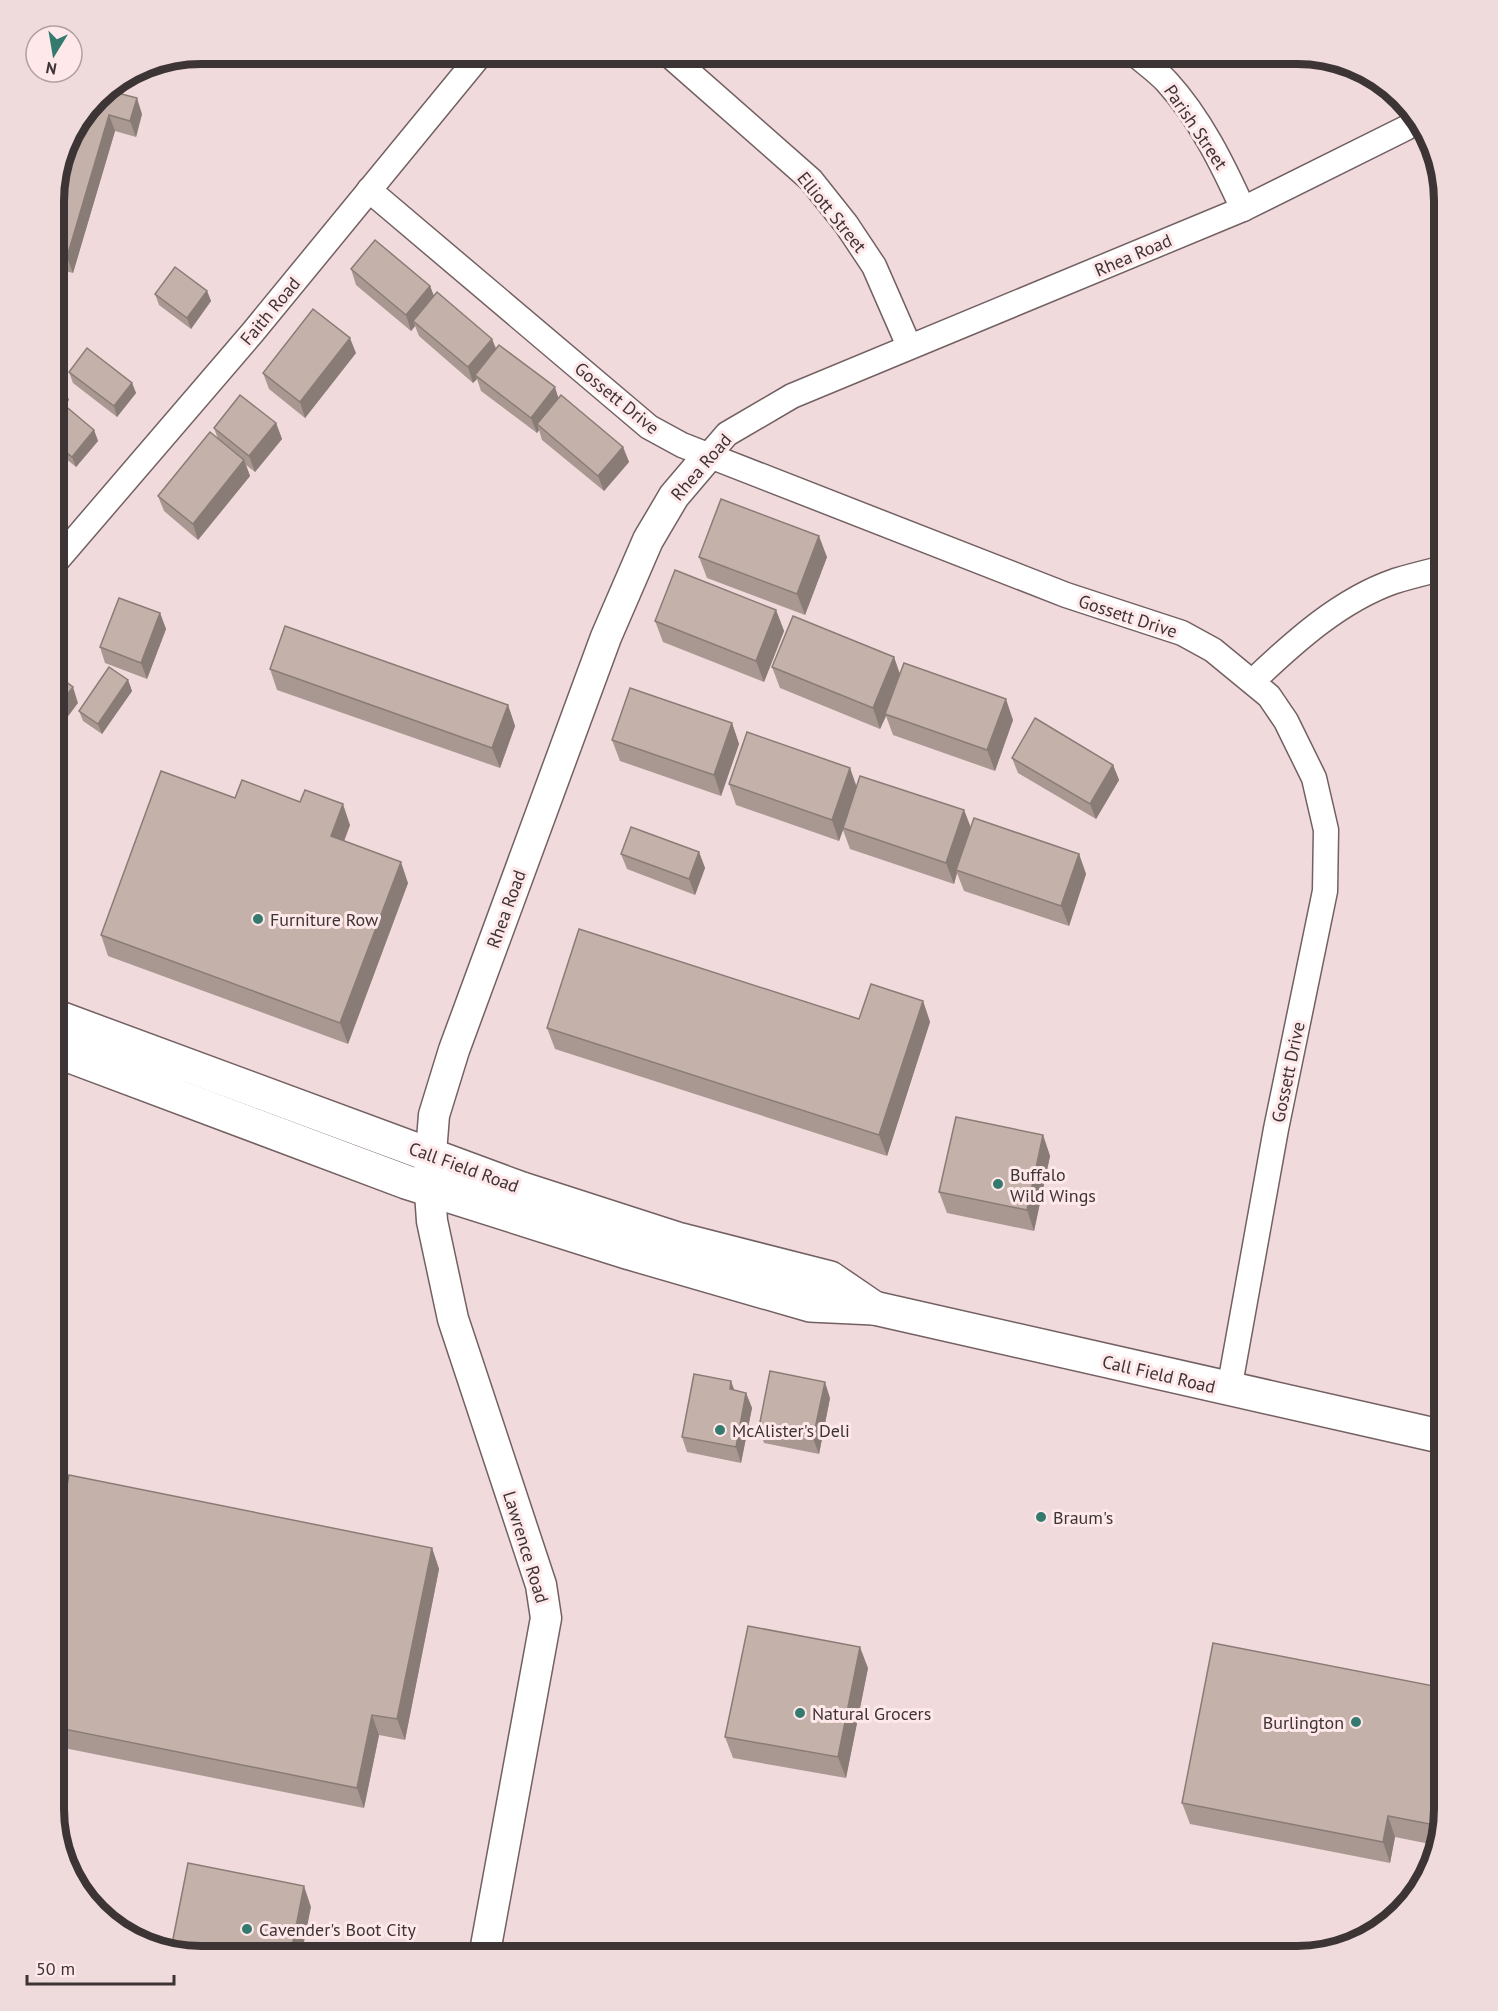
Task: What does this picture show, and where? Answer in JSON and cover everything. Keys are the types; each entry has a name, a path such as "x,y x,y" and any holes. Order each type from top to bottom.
{"main road":[{"name":"Call Field Road","path":"64,1020 206,1073 430,1174 630,1253 810,1305 874,1308 1434,1435"},
{"name":"Call Field Road","path":"64,1054 190,1101 430,1174"},
{"path":"190,1101 206,1073"}],"street":[{"name":"Faith Road","path":"65,551 473,64"},
{"name":"Elliott Street","path":"680,64 811,180 846,224 874,266 909,346"},
{"name":"Parish Street","path":"1147,65 1167,82 1201,130 1224,168 1243,209"},
{"name":"Rhea Road","path":"430,1174 434,1115 454,1050 606,637 648,540 674,496 727,434 792,396 1243,209 1410,125"},
{"name":"Gossett Drive","path":"369,190 649,427 708,456 1066,595 1182,633 1213,650 1269,696 1286,721 1314,778 1326,830 1327,861 1325,891 1276,1130 1229,1390"},
{"path":"1253,681 1302,637 1352,602 1394,581 1434,571"},
{"name":"Lawrence Road","path":"430,1174 439,1264 453,1319 541,1585 546,1618 486,1946"}],"building":[{"path":"118,93 137,98 130,121 109,115 67,257 65,257 65,192 69,166 75,149 93,118 111,98"},
{"path":"375,240 430,286 406,315 351,269"},
{"path":"175,267 207,291 187,318 155,294"},
{"path":"437,292 492,339 468,367 413,321"},
{"path":"313,309 350,338 300,402 263,373"},
{"path":"499,345 555,387 531,418 475,375"},
{"path":"87,348 132,383 114,406 69,372"},
{"path":"240,395 276,423 249,456 214,428"},
{"path":"561,395 623,447 598,476 537,424"},
{"path":"65,406 94,430 72,457 65,451"},
{"path":"210,432 244,460 193,524 158,496"},
{"path":"721,499 819,536 797,594 699,557"},
{"path":"675,570 776,610 756,661 655,621"},
{"path":"119,598 160,613 141,663 100,647"},
{"path":"793,616 894,657 873,708 772,667"},
{"path":"285,626 508,705 492,748 270,669"},
{"path":"904,663 1006,699 987,750 885,714"},
{"path":"109,667 128,680 98,724 79,711"},
{"path":"65,681 73,687 65,698"},
{"path":"630,688 732,723 714,775 612,740"},
{"path":"1035,718 1113,765 1090,804 1012,758"},
{"path":"747,732 850,768 832,820 729,784"},
{"name":"Furniture Row","path":"161,771 235,798 242,780 300,802 305,790 343,804 331,836 401,862 340,1023 101,935"},
{"path":"860,776 964,810 946,863 843,828"},
{"path":"974,818 1079,854 1061,906 956,870"},
{"path":"631,827 699,852 689,879 621,854"},
{"path":"579,929 859,1019 871,984 923,1001 879,1135 547,1028"},
{"name":"Buffalo Wild Wings","path":"956,1117 1043,1135 1027,1210 939,1192"},
{"path":"770,1371 825,1382 813,1438 759,1427"},
{"path":"694,1374 731,1381 730,1389 746,1393 736,1447 682,1437"},
{"path":"69,1475 432,1548 397,1719 372,1715 357,1788 64,1729 64,1500"},
{"name":"Natural Grocers","path":"748,1626 860,1647 838,1757 725,1737"},
{"path":"1213,1643 1434,1686 1432,1825 1388,1816 1383,1842 1182,1803"},
{"name":"Cavender's Boot City","path":"188,1863 304,1886 292,1946 201,1946 172,1943"}],"place":[{"name":"Furniture Row","path":"258,919"},
{"name":"Buffalo Wild Wings","path":"998,1184"},
{"name":"McAlister's Deli","path":"720,1430"},
{"name":"Braum's","path":"1041,1517"},
{"name":"Natural Grocers","path":"800,1713"},
{"name":"Burlington","path":"1356,1722"},
{"name":"Cavender's Boot City","path":"247,1929"}]}
